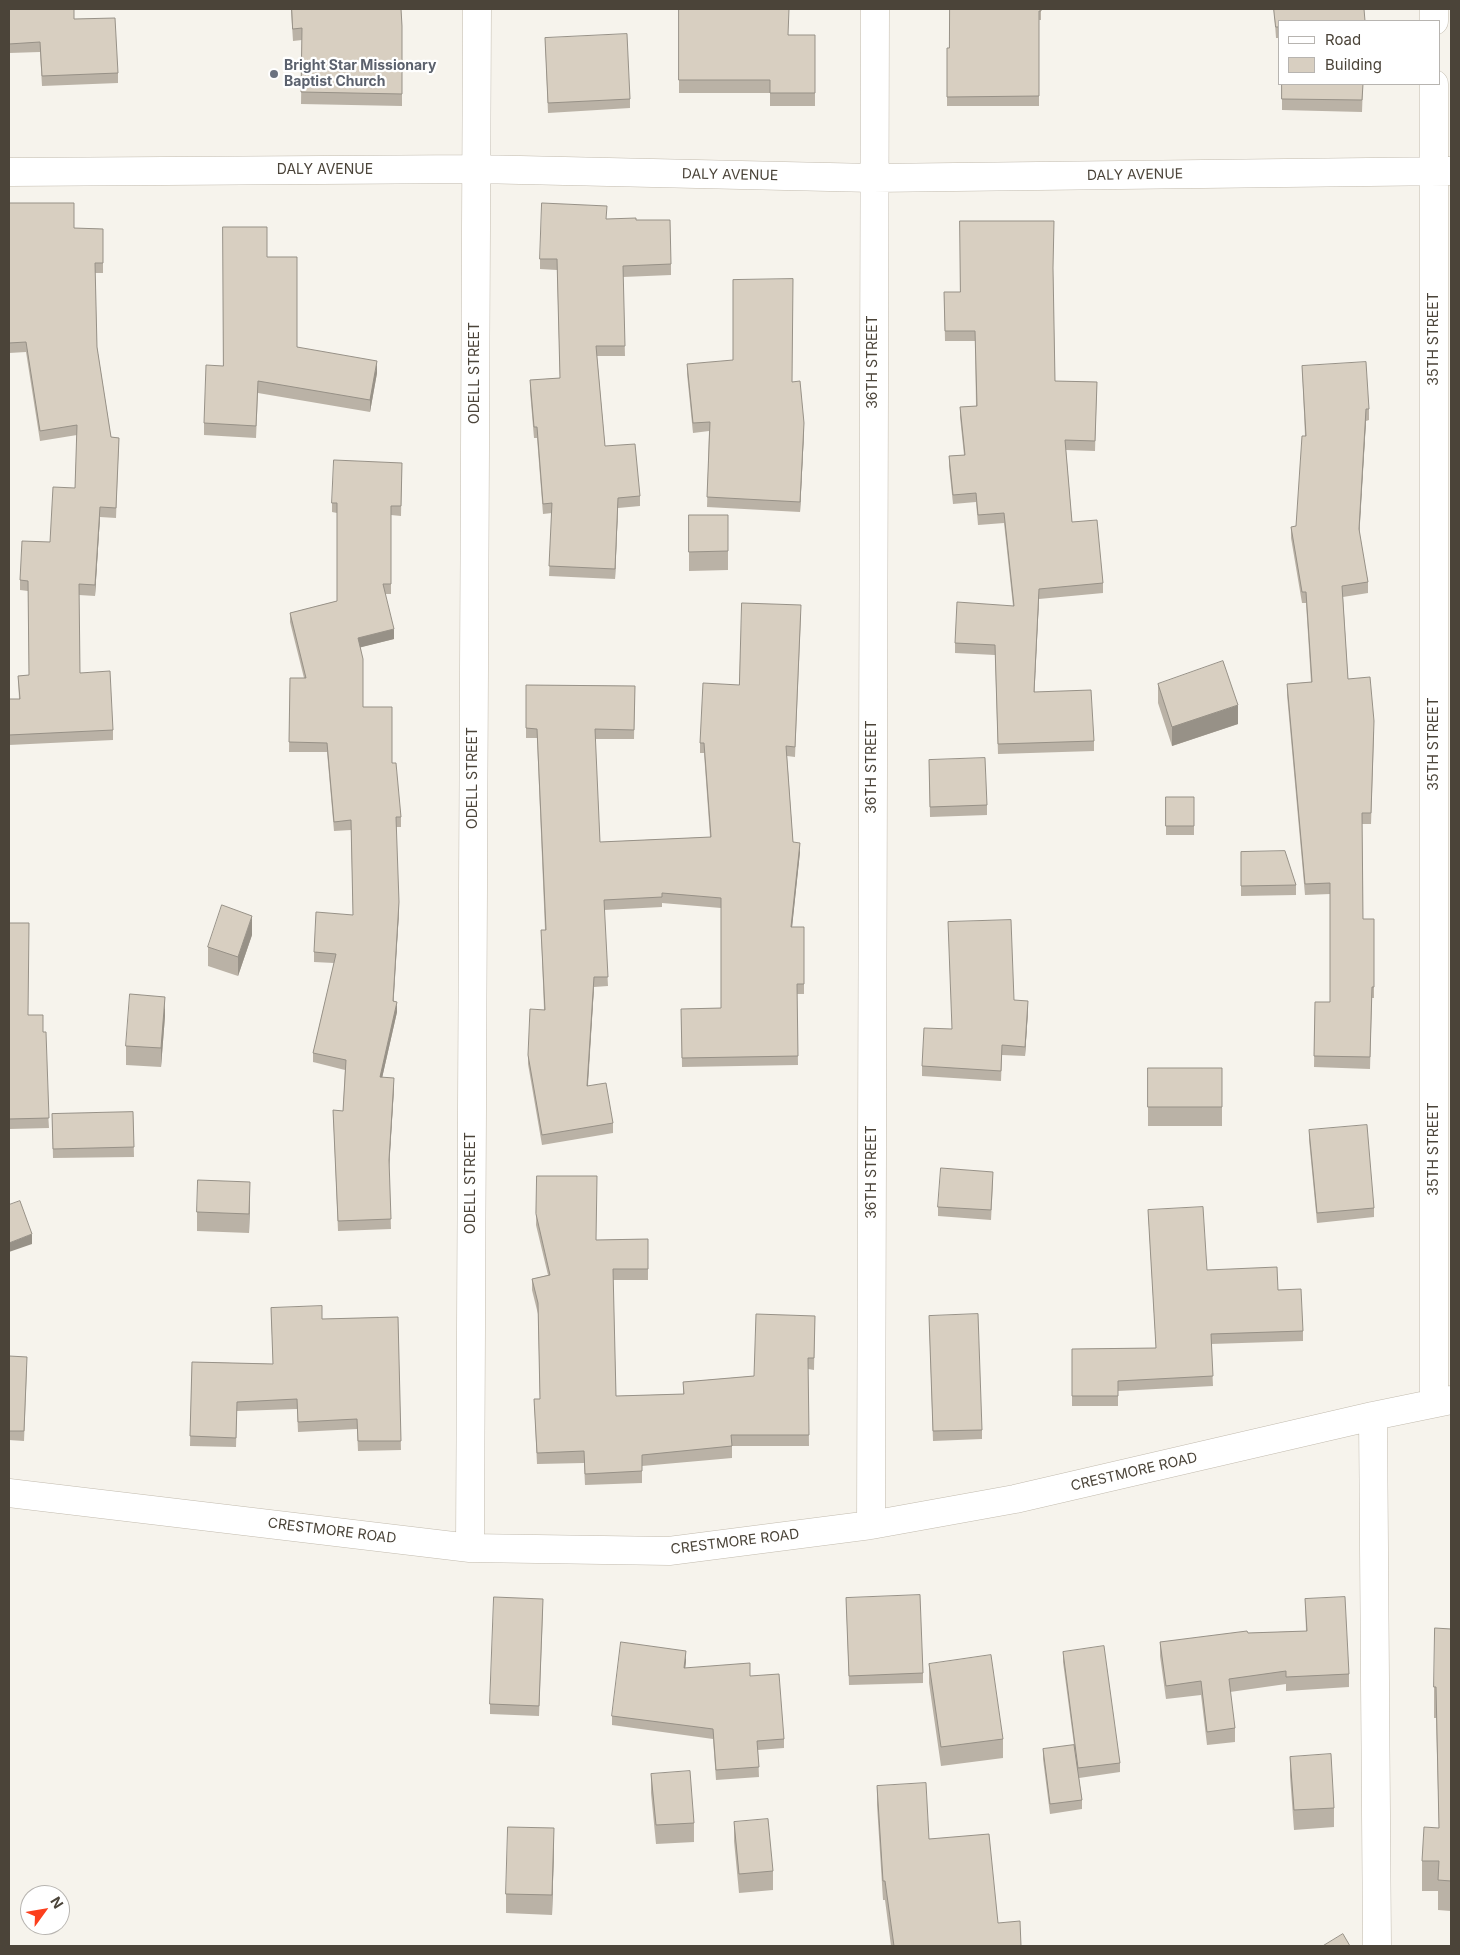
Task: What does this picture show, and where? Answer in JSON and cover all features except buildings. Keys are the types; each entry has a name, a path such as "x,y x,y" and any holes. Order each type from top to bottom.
{"street":[{"name":"ODELL STREET","path":"470,1548 477,9"},
{"name":"36TH STREET","path":"871,1525 873,178 875,9"},
{"name":"35TH STREET","path":"1434,85 1442,171 1443,1402"},
{"name":"DALY AVENUE","path":"9,172 476,169 873,178 1442,171"},
{"name":"CRESTMORE ROAD","path":"9,1492 470,1548 669,1551 871,1525 1015,1499 1373,1416 1443,1402"},
{"path":"1373,1416 1377,1946"}],"place":[{"name":"Bright Star Missionary Baptist Church","path":"274,74"}]}
